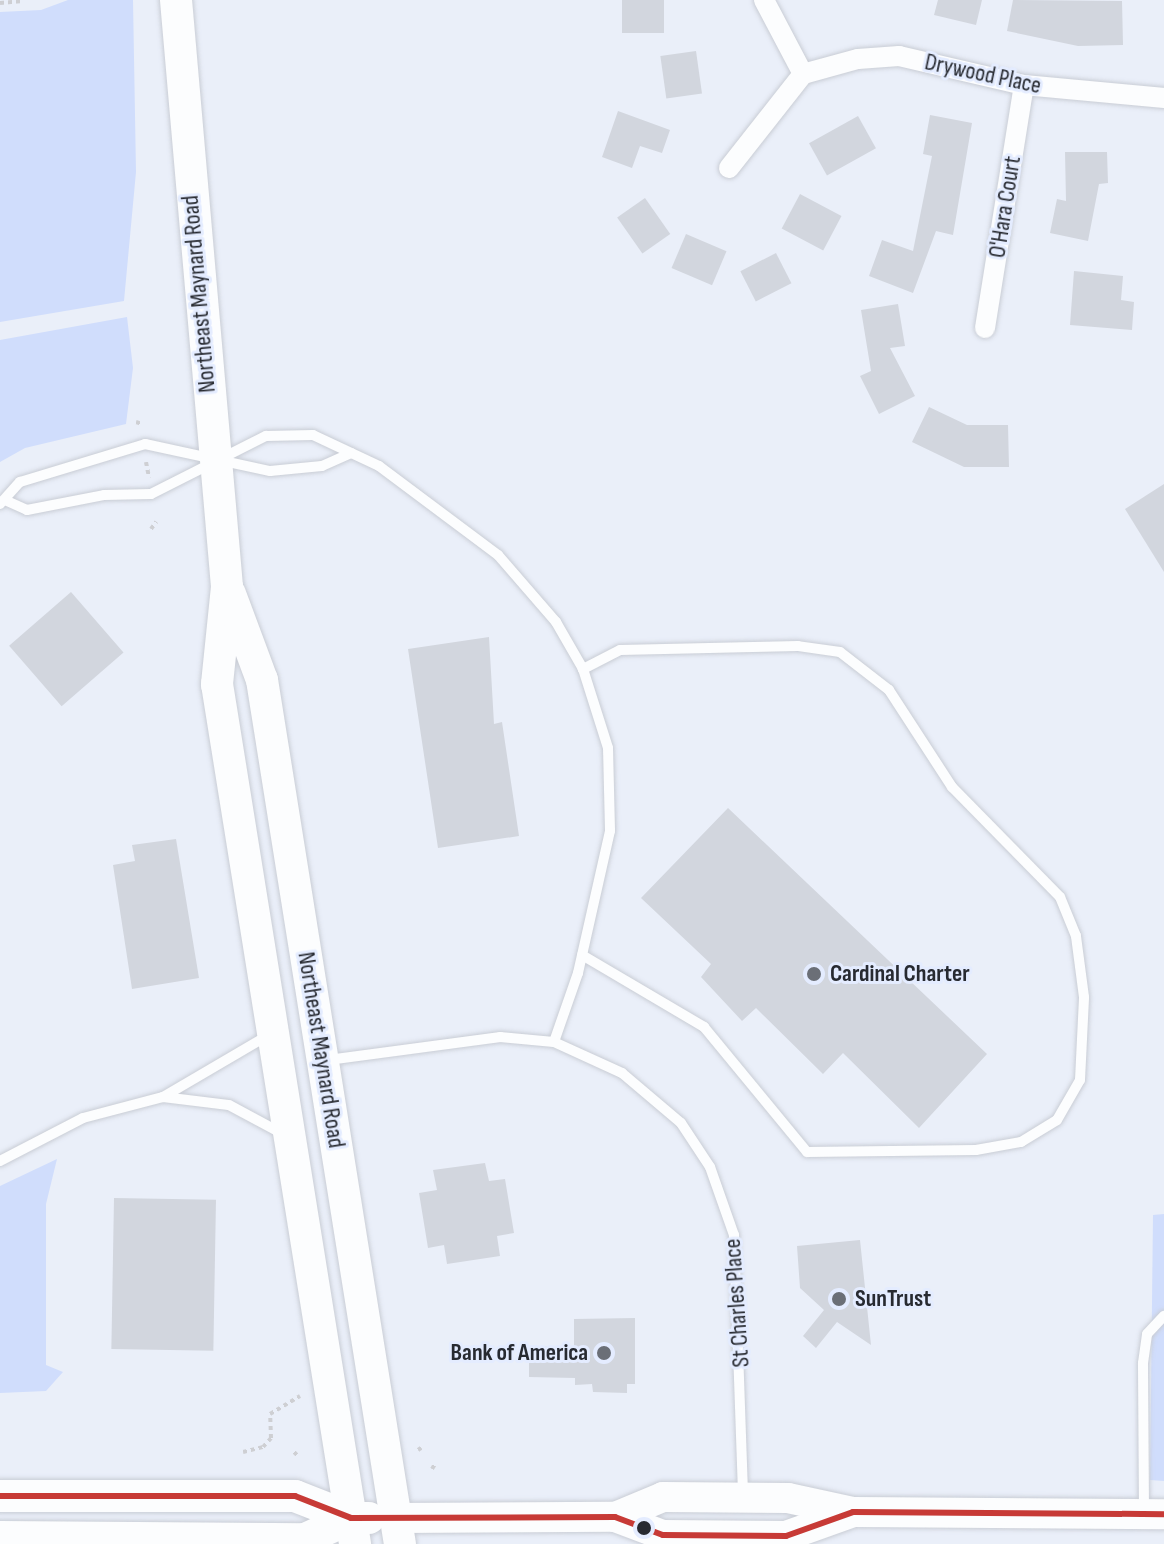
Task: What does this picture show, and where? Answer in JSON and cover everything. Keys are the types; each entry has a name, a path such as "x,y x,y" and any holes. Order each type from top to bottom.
{"main road":[{"name":"Northeast Maynard Road","path":"176,0 213,461 227,587 217,684 270,1034 353,1531"},
{"name":"Northeast Maynard Road","path":"227,587 262,680 399,1531"},
{"path":"0,1496 295,1496 353,1531"},
{"path":"0,1537 175,1541 305,1539 353,1531 399,1531 615,1517 663,1497 788,1498 853,1512 1154,1514"},
{"path":"615,1517 663,1535 786,1536 853,1512"}],"street":[{"path":"729,168 803,74 764,0"},
{"name":"Drywood Place","path":"803,74 858,59 899,56 1024,85 1164,98"},
{"name":"O'Hara Court","path":"985,328 1024,85"}],"lane":[{"path":"351,453 322,466 270,471 213,461 145,444 20,482 4,502 27,510 104,495 151,494 213,461 266,436 313,435 379,466 498,555 556,622 583,669 608,748 612,813 582,955 554,1042"},
{"path":"582,955 704,1027 807,1152 976,1150 1021,1142 1057,1120 1080,1080 1084,997 1076,936 1060,897 952,787 889,690 840,652 798,646 620,650 583,669"},
{"path":"0,1161 83,1118 163,1097 270,1034"},
{"name":"St Charles Place","path":"322,1061 500,1037 554,1042 622,1073 671,1113 725,1201 741,1304 743,1497"},
{"path":"163,1097 229,1105 287,1137"},
{"path":"1154,1514 1143,1363 1147,1334 1164,1316"}],"path":[{"path":"0,3 23,1"},
{"path":"136,422 142,424"},
{"path":"146,462 149,478"},
{"path":"151,529 156,522"},
{"path":"243,1452 263,1447 271,1438 270,1414 300,1396"}],"shaded area":[{"path":"68,0 133,0 136,172 124,301 0,322 0,12 41,10"},
{"path":"127,317 133,368 126,424 25,448 0,462 0,340"},
{"path":"57,1159 46,1204 46,1365 63,1372 46,1391 0,1393 0,1186"},
{"path":"1164,1214 1164,1481 1150,1480 1153,1215"}],"building":[{"path":"622,0 664,0 664,33 622,33"},
{"path":"938,0 982,0 976,25 934,15"},
{"path":"1013,0 1122,1 1123,45 1078,46 1007,31"},
{"path":"696,51 702,94 666,99 660,56"},
{"path":"618,111 670,130 662,153 640,146 632,168 602,157"},
{"path":"930,115 972,123 953,235 936,231 913,293 869,276 882,240 913,251 932,156 923,154"},
{"path":"858,116 876,148 827,176 809,143"},
{"path":"1065,152 1107,152 1108,183 1099,184 1088,241 1050,233 1057,199 1066,201"},
{"path":"800,194 841,216 823,251 782,228"},
{"path":"645,198 670,234 642,254 617,218"},
{"path":"686,234 727,251 712,285 672,268"},
{"path":"776,253 791,283 756,301 740,271"},
{"path":"1074,271 1123,276 1121,300 1134,302 1132,330 1070,325"},
{"path":"898,304 905,346 890,348 915,396 879,414 860,376 871,371 861,310"},
{"path":"929,407 967,425 1008,425 1009,467 964,467 912,442"},
{"path":"1164,484 1164,572 1125,509"},
{"path":"71,592 123,652 62,706 9,646"},
{"path":"489,637 494,724 502,722 519,836 438,848 408,649"},
{"name":"Cardinal Charter","path":"728,808 987,1054 919,1128 843,1053 823,1074 756,1008 742,1021 701,977 711,964 641,898"},
{"path":"176,839 199,978 132,989 113,865 135,861 132,845"},
{"path":"485,1163 489,1181 505,1179 514,1233 497,1236 500,1256 447,1264 444,1245 428,1248 419,1193 437,1190 433,1170"},
{"path":"114,1198 216,1200 213,1351 111,1349"},
{"name":"SunTrust","path":"860,1240 871,1345 837,1322 816,1348 803,1336 824,1310 800,1288 797,1246"},
{"path":"635,1318 635,1384 627,1384 627,1393 593,1392 592,1384 575,1385 575,1378 529,1377 529,1347 574,1346 574,1319"}],"transit line":[{"path":"0,1496 295,1496 351,1518 615,1517 663,1535 786,1536 853,1512 1164,1514"}],"place":[{"name":"Cardinal Charter","path":"814,974"},
{"name":"SunTrust","path":"839,1299"},
{"name":"Bank of America","path":"604,1353"}]}
